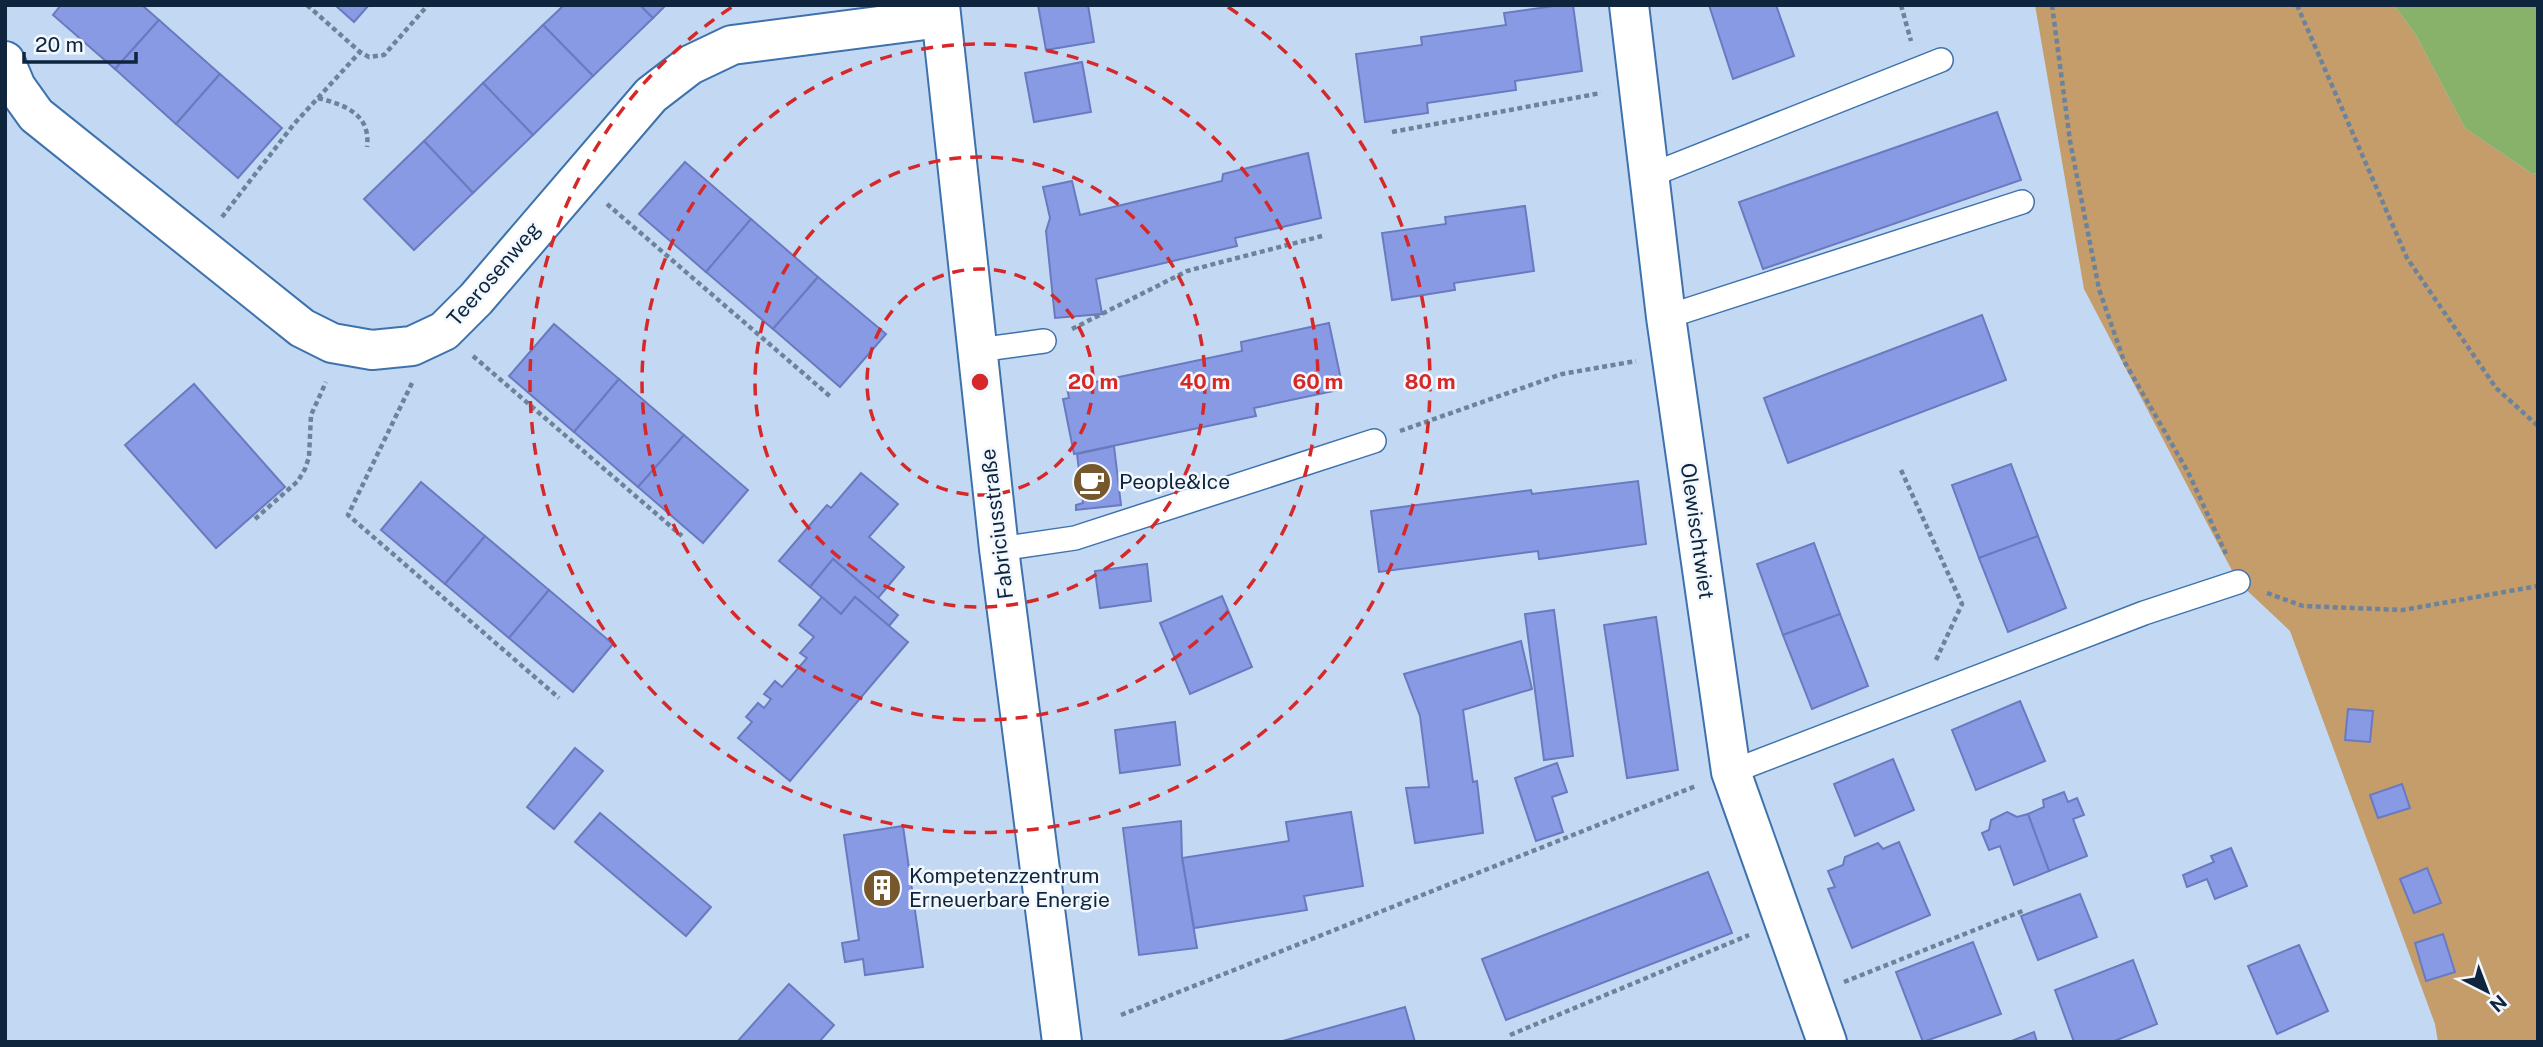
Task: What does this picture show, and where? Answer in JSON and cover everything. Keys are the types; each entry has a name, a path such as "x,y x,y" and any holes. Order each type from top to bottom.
{"street":[{"name":"Olewischtwiet","path":"1629,5 1666,317 1731,772 1827,1042"},
{"name":"Teerosenweg","path":"428,339 476,299 651,95 690,65 732,45 940,11"},
{"name":"Fabriciusstraße","path":"940,11 999,549 1062,1042"},
{"path":"5,61 16,87 36,114 302,328 332,343 372,350 428,339"}],"lane":[{"path":"1651,175 1941,60"},
{"path":"1666,317 2022,202"},
{"path":"978,350 1044,341"},
{"path":"999,549 1074,538 1374,441"},
{"path":"1731,772 2144,613 2238,582"}],"path":[{"path":"306,5 369,57 384,55 428,5"},
{"path":"2052,5 2070,141 2099,289 2124,361 2188,472 2238,582 2303,606 2403,610 2538,586"},
{"path":"2297,5 2407,258 2496,388 2538,426"},
{"path":"202,250 233,199 360,52"},
{"path":"1392,132 1639,86"},
{"path":"318,98 341,104 361,118 368,135 367,147"},
{"path":"577,179 832,398"},
{"path":"1044,341 1119,308 1187,271 1322,236"},
{"path":"559,698 348,515 412,384 428,339 682,536"},
{"path":"255,519 298,481 305,469 309,457 311,415 327,378 332,343"},
{"path":"1374,441 1562,374 1671,354"},
{"path":"1901,470 1962,604 1916,701"},
{"path":"1121,1015 1731,772"},
{"path":"1811,995 2025,910"},
{"path":"1510,1035 1785,920"}],"shaded area":[{"path":"2035,5 2394,5 2416,35 2465,128 2531,173 2538,174 2538,1042 2438,1042 2435,1024 2290,631 2238,582 2084,289"},
{"path":"2394,5 2538,5 2538,174 2531,173 2465,128 2416,35"}],"building":[{"path":"61,5 142,5 159,20 115,69 53,15"},
{"path":"335,5 369,5 354,22"},
{"path":"564,5 640,5 653,18 593,76 543,25"},
{"path":"640,5 666,5 653,18"},
{"path":"1038,5 1088,5 1094,42 1046,50"},
{"path":"1573,5 1582,71 1515,81 1516,90 1427,103 1428,113 1365,122 1356,54 1422,45 1421,37 1506,25 1504,13"},
{"path":"1709,5 1776,5 1794,56 1733,79"},
{"path":"159,20 220,74 176,124 115,69"},
{"path":"543,25 593,76 533,135 483,83"},
{"path":"1082,62 1091,112 1034,122 1025,73"},
{"path":"220,74 282,128 238,178 176,124"},
{"path":"483,83 533,135 473,193 424,141"},
{"path":"1997,112 2021,180 1763,269 1739,202"},
{"path":"424,141 473,193 414,250 364,199"},
{"path":"1308,153 1321,218 1235,238 1237,246 1096,279 1102,314 1055,318 1046,231 1050,218 1043,187 1072,181 1080,215 1222,181 1223,174"},
{"path":"685,162 751,219 706,272 639,214"},
{"path":"1525,206 1534,271 1454,283 1455,290 1392,300 1382,233 1446,224 1445,217"},
{"path":"751,219 818,277 773,329 706,272"},
{"path":"818,277 886,334 840,387 773,329"},
{"path":"1982,315 2006,380 1788,463 1764,398"},
{"path":"1329,323 1343,389 1254,408 1256,416 1074,454 1063,399 1069,398 1067,388 1242,351 1241,342"},
{"path":"554,324 619,379 574,432 509,376"},
{"path":"619,379 684,435 638,487 574,432"},
{"path":"194,384 285,487 216,548 125,445"},
{"path":"684,435 748,490 703,543 638,487"},
{"path":"1114,446 1121,505 1076,510 1076,505 1083,503 1077,454"},
{"path":"2011,464 2038,536 1979,558 1952,485"},
{"path":"861,473 898,504 869,537 904,567 878,598 833,559 810,587 779,561 827,505 831,508"},
{"path":"1638,481 1646,544 1539,559 1538,551 1379,572 1371,511 1531,490 1532,494"},
{"path":"421,482 485,536 445,584 381,530"},
{"path":"485,536 549,590 509,638 445,584"},
{"path":"2038,536 2066,608 2008,632 1979,558"},
{"path":"1814,543 1840,614 1783,635 1757,564"},
{"path":"833,559 898,615 889,626 855,597 841,614 810,587"},
{"path":"1147,564 1151,601 1100,608 1095,571"},
{"path":"549,590 613,644 573,692 509,638"},
{"path":"1222,596 1252,667 1190,694 1160,623"},
{"path":"822,597 841,614 855,597 908,642 790,781 738,738 752,722 746,717 758,703 764,708 771,699 764,694 775,681 782,687 807,658 800,653 814,637 799,625"},
{"path":"1554,610 1573,756 1544,760 1525,614"},
{"path":"1840,614 1868,686 1812,709 1783,635"},
{"path":"1656,617 1678,770 1627,778 1604,625"},
{"path":"1521,641 1532,689 1463,710 1473,782 1477,781 1483,833 1415,843 1406,788 1429,787 1420,716 1404,674"},
{"path":"2020,701 2045,761 1976,790 1952,730"},
{"path":"2348,709 2373,711 2370,742 2345,740"},
{"path":"1175,722 1180,765 1120,773 1115,730"},
{"path":"575,748 603,771 554,829 527,807"},
{"path":"1893,759 1914,810 1855,836 1834,784"},
{"path":"1557,763 1567,792 1552,797 1563,832 1536,841 1515,778"},
{"path":"2402,784 2410,808 2378,818 2370,795"},
{"path":"2064,792 2068,802 2077,798 2084,815 2073,819 2087,856 2049,871 2028,814 2044,807 2043,800"},
{"path":"1351,812 1363,886 1304,896 1307,910 1194,928 1182,858 1289,841 1286,822"},
{"path":"2007,812 2017,817 2028,814 2049,871 2014,885 2000,846 1989,850 1982,833 1989,830 1991,820"},
{"path":"600,813 711,907 686,936 575,842"},
{"path":"1181,821 1182,858 1197,948 1139,955 1123,828"},
{"name":"Kompetenzzentrum Erneuerbare Energie","path":"903,826 923,967 865,975 863,959 845,962 842,943 859,940 844,835"},
{"path":"1899,842 1930,915 1852,948 1828,889 1835,887 1828,871 1843,865 1845,857 1878,843 1883,849"},
{"path":"2231,848 2247,886 2215,899 2207,879 2187,887 2183,875 2214,862 2211,856"},
{"path":"2427,868 2441,903 2414,913 2400,879"},
{"path":"1708,872 1732,933 1506,1020 1482,959"},
{"path":"2080,894 2097,937 2038,960 2021,916"},
{"path":"2443,934 2455,972 2426,981 2415,943"},
{"path":"1973,942 2001,1014 1923,1042 1896,972"},
{"path":"2299,945 2328,1011 2277,1034 2248,966"},
{"path":"2133,960 2157,1024 2112,1042 2074,1042 2055,990"},
{"path":"789,984 834,1025 819,1042 737,1042"},
{"path":"1405,1007 1415,1042 1279,1042"},
{"path":"2034,1032 2037,1042 2009,1042"}],"place":[{"name":"People&Ice","path":"1092,482"},
{"name":"Kompetenzzentrum Erneuerbare Energie","path":"882,888"}]}
